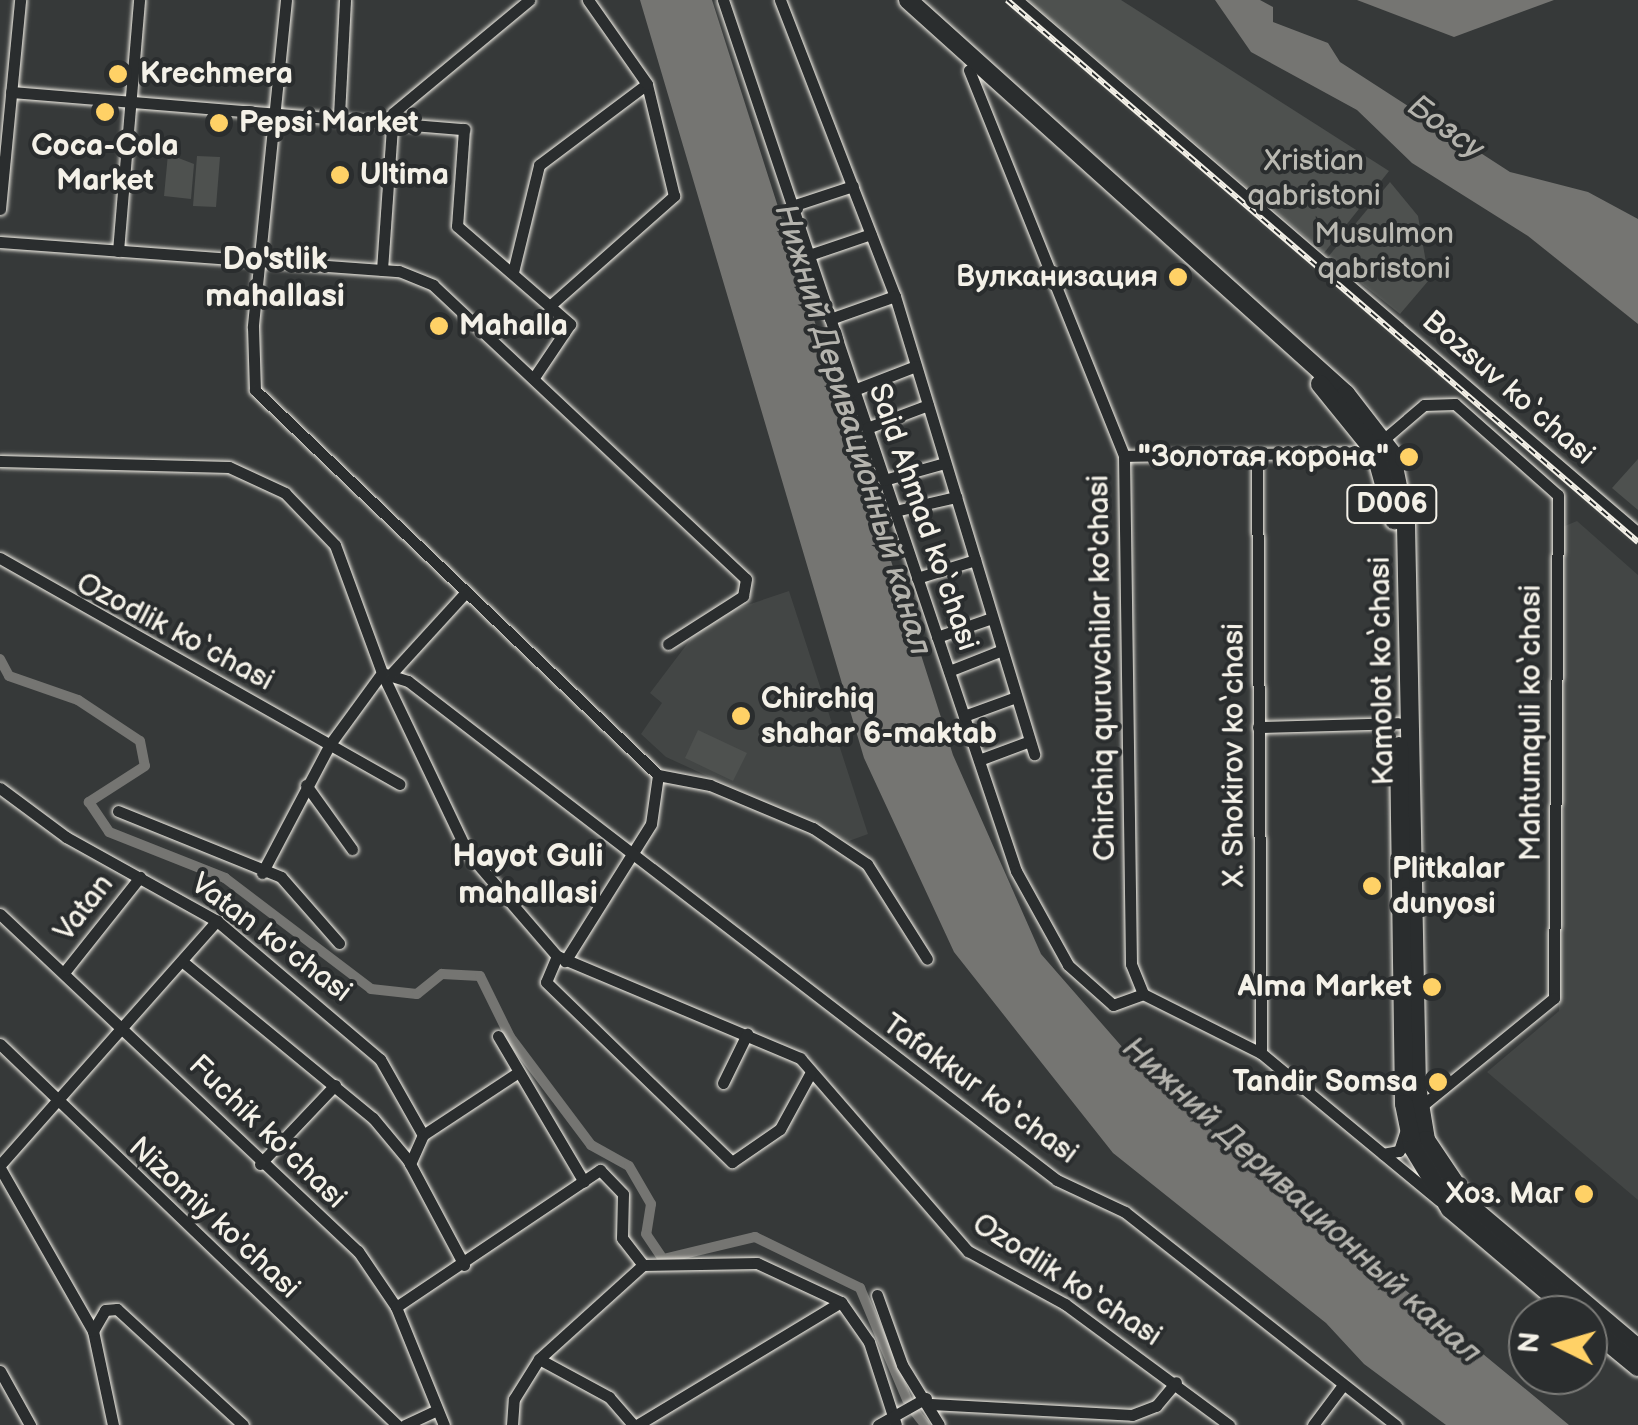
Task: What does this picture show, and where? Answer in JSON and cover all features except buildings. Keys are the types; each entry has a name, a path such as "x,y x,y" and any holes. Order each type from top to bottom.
{"main road":[{"name":"D006","path":"892,0 1317,381 1379,446 1395,522 1398,722 1406,832 1407,1124 1421,1169 1450,1209 1552,1295"},
{"name":"Kamolot ko‘chasi","path":"908,0 1346,394 1379,446 1406,525 1406,832 1419,1108 1450,1187 1638,1348"},
{"path":"1608,1343 1638,1368"}],"street":[{"path":"0,208 20,0"},
{"path":"118,251 139,0"},
{"path":"286,0 260,264 255,390 658,775 710,784 813,828 867,864 927,959"},
{"path":"340,116 346,0"},
{"path":"382,270 392,122 529,0"},
{"path":"553,303 674,196 647,84 588,0"},
{"name":"Said Ahmad ko‘chasi","path":"723,0 1016,871 1068,965 1114,1005 1143,994 1261,1053 1450,1209"},
{"name":"Said Ahmad ko‘chasi","path":"780,0 895,296 1032,748 979,760"},
{"name":"Bozsuv ko‘chasi","path":"1017,0 1638,532"},
{"name":"Chirchiq quruvchilar ko'chasi","path":"970,70 1124,456 1130,964 1143,994"},
{"path":"513,272 539,165 647,84"},
{"path":"11,92 274,110 464,129 458,226 553,303 570,324 535,376"},
{"path":"792,206 854,186"},
{"path":"808,254 871,234"},
{"path":"0,242 382,270 433,284 746,578 742,596 668,644"},
{"path":"830,319 895,296"},
{"path":"854,390 916,366"},
{"name":"Mahtumquli ko‘chasi","path":"1379,446 1424,405 1455,404 1558,495 1553,1005 1419,1108"},
{"path":"867,428 928,405"},
{"path":"1124,456 1257,457 1379,446"},
{"name":"X. Shokirov ko‘chasi","path":"1257,457 1261,1053"},
{"path":"0,462 229,467 264,479 335,546 387,673"},
{"path":"884,480 946,463"},
{"path":"895,511 956,498"},
{"name":"Ozodlik ko‘chasi","path":"0,558 400,784"},
{"path":"917,578 975,560"},
{"path":"262,873 330,744 387,673 464,593"},
{"path":"937,637 992,618"},
{"path":"949,672 1002,650"},
{"name":"Tafakkur ko‘chasi","path":"387,673 1057,1180 1125,1212 1396,1425"},
{"name":"Ozodlik ko‘chasi","path":"387,673 468,852 560,959 800,1058 968,1251 1176,1382 1229,1425"},
{"path":"964,716 1016,697"},
{"path":"1258,726 1398,722"},
{"path":"658,775 657,809 632,860 546,982 732,1162 780,1129 810,1074"},
{"path":"306,785 352,850"},
{"name":"Vatan ko'chasi","path":"0,788 217,921 380,1059 423,1135"},
{"path":"118,811 286,881 340,943"},
{"name":"Vatan","path":"66,970 140,877"},
{"name":"Fuchik ko'chasi","path":"0,914 66,970 260,1164 358,1251 396,1306 444,1425"},
{"path":"113,1425 94,1330 0,1166 127,1032 217,921"},
{"path":"183,962 335,1085 410,1164 464,1265"},
{"path":"723,1082 747,1034"},
{"path":"498,1036 584,1182"},
{"name":"Nizomiy ko'chasi","path":"0,1044 59,1105 397,1425"},
{"path":"410,1164 423,1135 517,1072"},
{"path":"260,1164 335,1085"},
{"path":"1383,1154 1399,1151 1407,1124"},
{"path":"396,1306 464,1265 584,1182 608,1172 624,1194 622,1238 643,1264"},
{"path":"512,1425 514,1399 539,1359 643,1264 758,1263 841,1302 869,1342 894,1421"},
{"path":"876,1295 902,1365 940,1425"},
{"path":"539,1359 609,1397 635,1425 841,1302"},
{"path":"94,1330 104,1310 117,1309 243,1425"},
{"path":"0,1371 30,1425"},
{"path":"878,1425 894,1421 928,1401 1132,1415 1156,1406 1176,1382"},
{"path":"1313,1425 1344,1385"},
{"path":"404,1425 435,1410"}],"shaded area":[{"path":"640,0 712,0 953,755 1041,954 1151,1080 1508,1375 1508,1395 1533,1395 1569,1425 1446,1425 1364,1364 1326,1323 1113,1153 954,952 864,758"},
{"name":"Бозсу","path":"1215,0 1260,0 1273,7 1273,22 1328,43 1340,62 1510,172 1588,192 1638,219 1638,324 1528,236 1412,163 1357,110 1251,52"},
{"path":"1357,0 1554,0 1454,37"},
{"path":"1577,521 1638,575 1638,1200 1487,1072 1559,1011 1560,528"},
{"name":"Chirchiq shahar 6-maktab","path":"789,591 868,834 849,841 666,757 641,734 662,703 650,693 706,619"}],"green space":[{"name":"Xristian qabristoni","path":"1028,0 1121,0 1389,171 1324,253"},
{"path":"168,154 194,164 191,199 164,196"},
{"path":"197,156 220,157 216,207 193,206"},
{"name":"Musulmon qabristoni","path":"1390,182 1418,216 1429,280 1400,314 1328,257"},
{"path":"1638,459 1638,510 1612,488"},
{"path":"698,730 747,753 733,781 685,758"}],"waterway":[{"path":"0,659 9,676 78,700 140,741 145,766 89,802 109,832 225,878 371,989 417,994 442,974 480,976 510,1037 591,1145 629,1166 651,1204 646,1234 663,1259 755,1237 860,1288 907,1399"},
{"path":"915,1412 925,1425"}],"railway":[{"path":"1007,0 1638,542"}],"place":[{"name":"Krechmera","path":"118,74"},
{"name":"Coca-Cola Market","path":"105,112"},
{"name":"Pepsi Market","path":"219,123"},
{"name":"Ultima","path":"340,175"},
{"name":"Вулканизация","path":"1178,277"},
{"name":"Mahalla","path":"439,326"},
{"name":"\"Золотая корона\"","path":"1409,457"},
{"name":"Chirchiq shahar 6-maktab","path":"741,716"},
{"name":"Plitkalar dunyosi","path":"1372,886"},
{"name":"Alma Market","path":"1432,987"},
{"name":"Tandir Somsa","path":"1438,1082"},
{"name":"Хоз. Маг","path":"1584,1194"}],"district":[{"name":"Do'stlik mahallasi","path":"275,280"},
{"name":"Hayot Guli mahallasi","path":"528,876"}],"water label":[{"name":"Нижний Деривационный канал","path":"852,430"},
{"name":"Нижний Деривационный канал","path":"1301,1201"}]}
